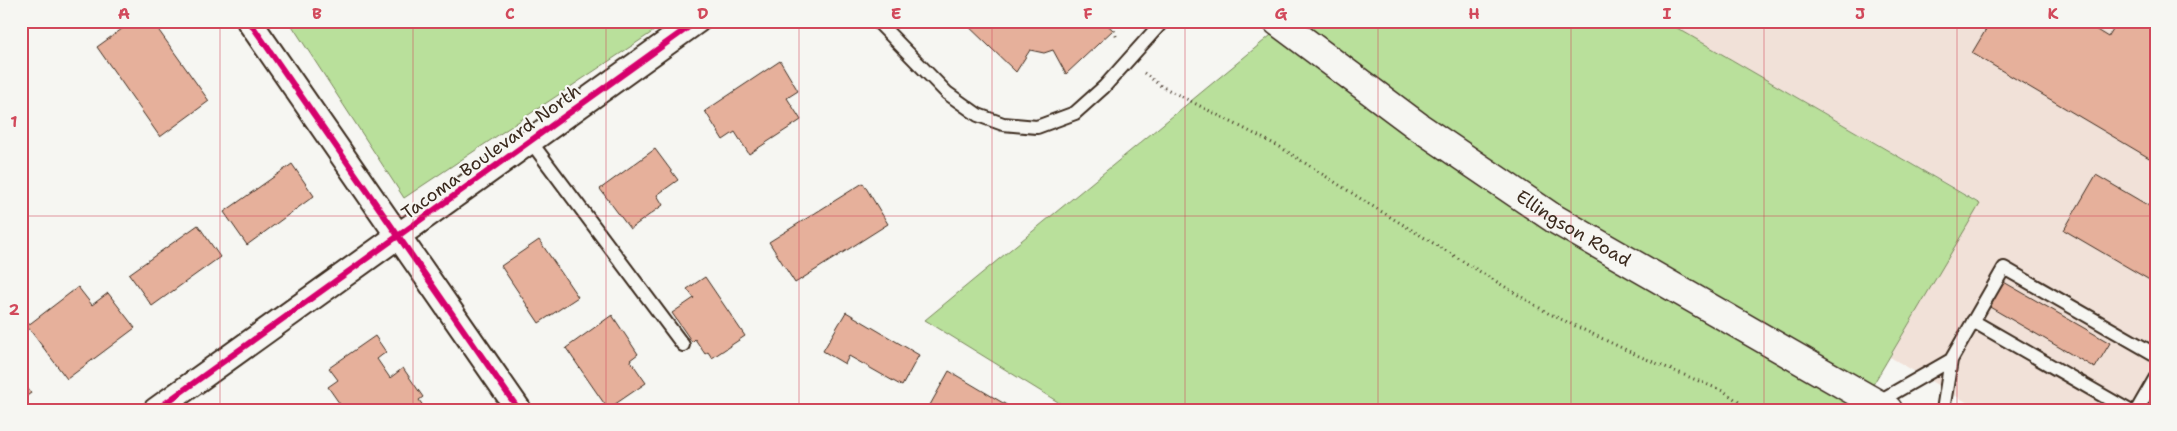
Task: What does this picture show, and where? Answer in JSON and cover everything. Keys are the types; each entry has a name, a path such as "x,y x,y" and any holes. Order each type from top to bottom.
{"main road":[{"name":"Ellingson Road","path":"1277,21 1419,127 1553,218 1882,406"}],"street":[{"path":"248,21 519,410"},
{"name":"Tacoma Boulevard North","path":"156,410 697,21"}],"lane":[{"path":"877,21 947,93 978,115 1003,124 1037,128 1075,113 1104,87 1163,21"},
{"path":"531,142 683,345"},
{"path":"1943,410 1951,360 2004,268 2156,355"},
{"path":"1973,321 2128,410"},
{"path":"1882,406 1951,360"},
{"path":"2137,410 2156,377"}],"path":[{"path":"1111,21 1117,41 1128,60 1161,86 1280,147 1369,204 1548,313 1639,356 1725,392 1750,410"}],"shaded area":[{"path":"1665,21 2156,21 2156,410 1980,410 1890,357 1980,203"}],"green space":[{"path":"289,21 669,21 404,198"},
{"path":"1277,21 1665,21 1980,204 1858,410 1071,410 925,320 1282,26"}],"building":[{"path":"133,21 152,21 209,101 160,137 97,47"},
{"path":"963,21 1103,21 1113,30 1066,74 1053,50 1044,53 1030,50 1016,72"},
{"path":"1991,21 2082,21 2108,37 2118,21 2156,21 2156,162 1972,53"},
{"path":"780,61 798,91 787,98 801,120 749,154 735,132 723,140 705,111"},
{"path":"655,149 678,180 657,195 663,205 630,229 600,189"},
{"path":"292,164 314,196 247,245 224,212"},
{"path":"2096,175 2156,210 2156,277 2153,282 2064,230"},
{"path":"863,183 888,224 795,283 769,242"},
{"path":"198,225 220,257 152,306 129,274"},
{"path":"539,240 578,297 539,323 501,266"},
{"path":"705,277 745,336 712,358 708,352 705,354 695,339 692,342 672,313 694,298 687,289"},
{"path":"2002,281 2110,343 2095,368 1988,306"},
{"path":"78,287 92,305 108,293 135,328 67,379 27,326"},
{"path":"846,312 919,355 902,386 849,356 845,364 823,351"},
{"path":"612,315 638,354 630,360 646,383 608,409 566,348"},
{"path":"375,336 386,352 377,359 390,378 403,368 423,397 419,400 426,410 357,408 344,410 328,387 338,380 329,368"},
{"path":"949,371 1015,410 939,410 930,405"},
{"path":"21,380 31,393 21,400"}],"cycle path":[{"path":"249,21 519,410"},
{"path":"156,410 697,21"}]}
